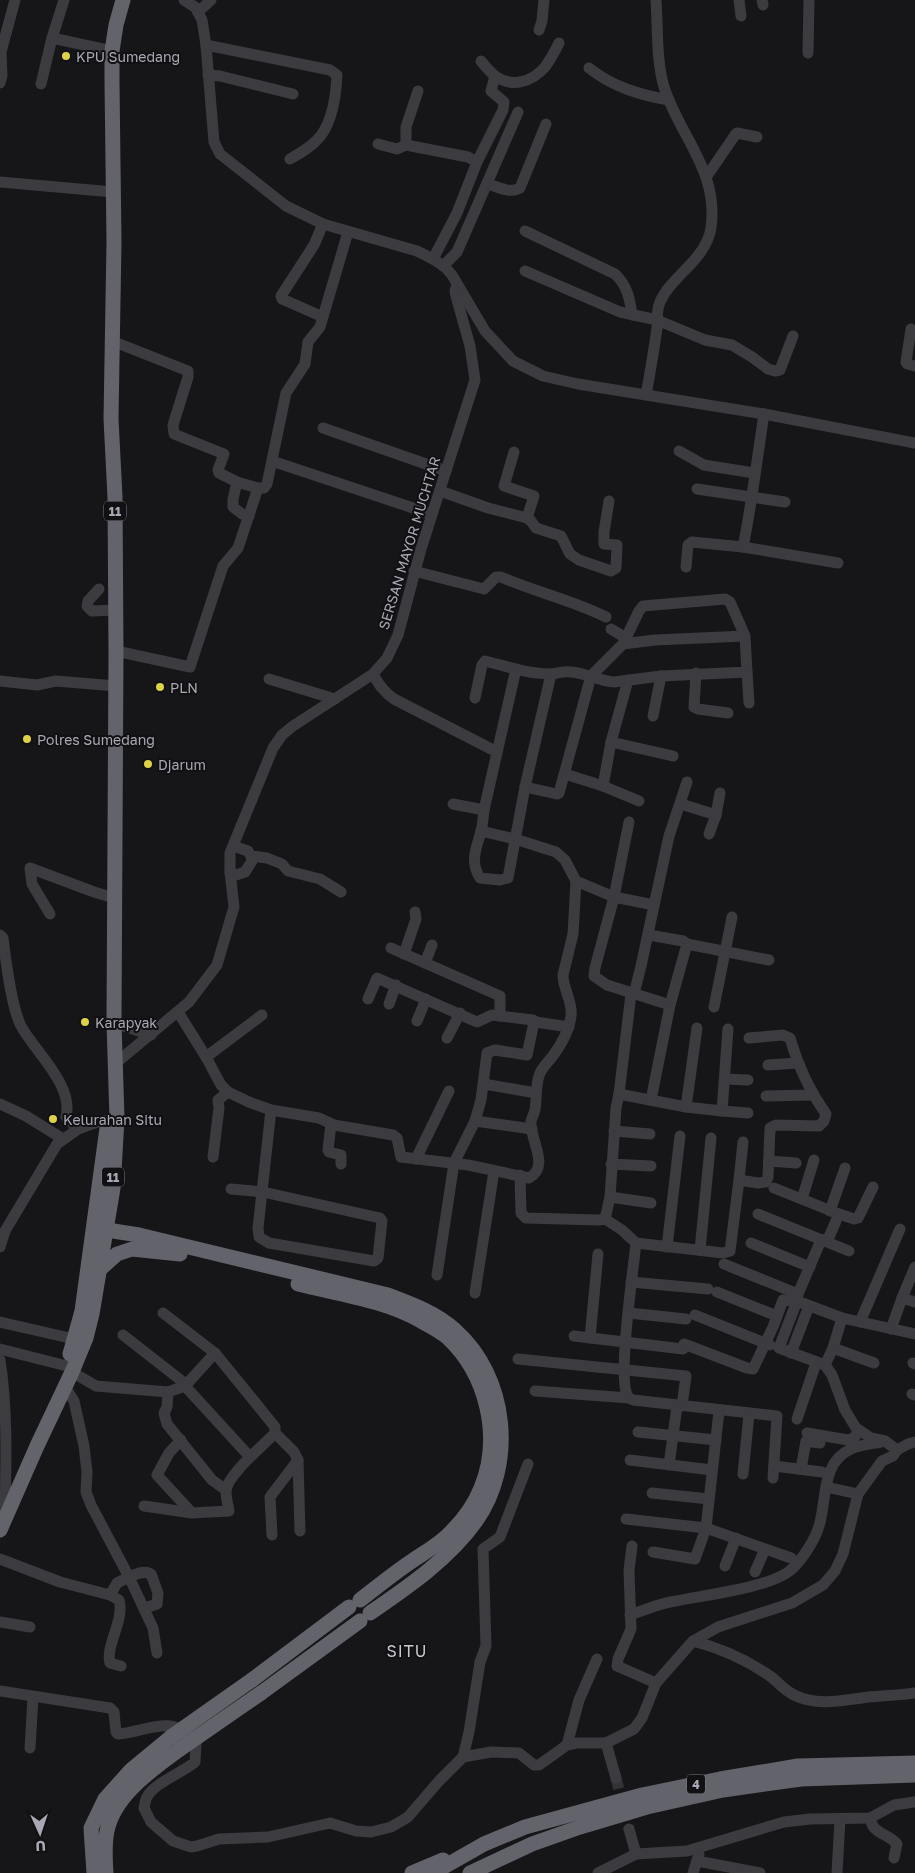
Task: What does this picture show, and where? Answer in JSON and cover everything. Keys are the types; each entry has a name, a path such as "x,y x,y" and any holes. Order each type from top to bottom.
{"highway":[{"name":"11","path":"2,1524 68,1374 86,1338 100,1270 100,1232 116,1082 114,1024 115,497 111,419 112,51 116,25 123,0"},
{"name":"11","path":"68,1374 74,1339 100,1232 113,1188 113,1119"},
{"path":"113,1188 117,1214 122,1224 139,1235"},
{"path":"100,1232 139,1235 388,1294 426,1310 455,1330 477,1355 488,1372 501,1418 499,1467 493,1488 476,1520 453,1548 414,1582 139,1780 118,1806 108,1829 105,1850 106,1873"},
{"path":"83,1873 84,1855 91,1828 105,1798 131,1770 170,1737 252,1680 450,1533 463,1518 481,1489 488,1466 491,1444 489,1418 477,1378 465,1358 446,1337 420,1320 384,1305 100,1232"},
{"path":"100,1270 117,1254 132,1249 180,1254"},
{"name":"4","path":"432,1873 484,1844 525,1827 642,1795 798,1766 915,1762"},
{"name":"4","path":"470,1873 532,1844 580,1827 647,1808 723,1790 801,1779 915,1775"},
{"path":"91,1828 94,1873"},
{"path":"412,1873 484,1844"},
{"path":"481,1873 506,1857"}],"street":[{"path":"0,83 2,76 1,52 15,0"},
{"path":"41,84 52,38 64,0"},
{"path":"184,0 195,6 202,20 206,45 214,142 220,154 286,206 323,224 417,251 438,263 452,275 485,331 513,361 543,376 578,384 764,414 915,443"},
{"path":"198,12 211,0"},
{"path":"539,30 544,0"},
{"path":"646,395 657,320 656,312 660,300 696,258 707,241 711,228 712,207 707,176 679,124 661,74 656,0"},
{"path":"739,0 741,16"},
{"path":"808,53 809,0"},
{"path":"52,38 112,51"},
{"path":"481,61 496,76 511,82 525,81 534,77 545,66 559,43"},
{"path":"206,45 330,70 337,75 333,106 327,123 317,140 290,159"},
{"path":"589,68 602,78 628,90 669,100"},
{"path":"208,75 220,76 293,94"},
{"path":"438,263 477,162 504,110 504,102 491,91 496,76"},
{"path":"406,145 406,127 418,90"},
{"path":"438,263 457,252 518,112"},
{"path":"488,184 509,191 515,191 520,188 546,124"},
{"path":"707,176 737,133 757,137"},
{"path":"378,144 397,149 406,145 468,157 477,162"},
{"path":"0,182 113,192"},
{"path":"323,224 314,245 281,296 282,299 323,317"},
{"path":"525,231 615,274 625,285 631,304 632,316"},
{"path":"112,341 188,371 188,377 172,426 174,434 224,454 218,470 219,473 238,482 264,488 272,461 286,393 305,364 308,342 320,327 348,232"},
{"path":"526,271 588,300 632,316 657,320 705,340 732,345 768,369 775,371 780,370 784,363 792,336"},
{"name":"SERSAN MAYOR MUCHTAR","path":"116,1063 178,1012 205,983 217,964 234,907 230,853 273,748 282,736 302,720 373,674 387,658 398,635 431,514 475,380 470,346 455,291 458,285"},
{"path":"911,329 906,362 915,366"},
{"path":"744,546 753,498 754,473 764,414"},
{"path":"324,428 446,471"},
{"path":"679,451 704,465 754,473"},
{"path":"514,452 504,486 534,496 527,518"},
{"path":"272,461 431,514"},
{"path":"238,482 233,499 233,507 242,514 249,516"},
{"path":"116,651 190,667 224,566 238,548 258,488"},
{"path":"698,490 784,502"},
{"path":"440,491 488,508 527,518 532,521 538,530 561,536 570,554 579,560 611,571 616,568 617,545 604,544 609,502"},
{"path":"686,566 688,545 692,542 744,546 838,563"},
{"path":"414,571 484,589 496,577 501,577 587,608 606,617"},
{"path":"99,588 88,601 87,606 92,611 115,610"},
{"path":"524,787 558,794 591,676 643,606 722,598 730,602 745,636 749,703"},
{"path":"619,636 655,640 745,636"},
{"path":"474,698 482,665 485,661 516,669 551,674 565,671 610,682 696,673 747,672"},
{"path":"516,669 484,810 481,831 474,853 477,874 480,878 484,879 500,880 508,878 524,787 551,674"},
{"path":"696,673 694,707 728,713"},
{"path":"373,674 385,693 394,699 497,752"},
{"path":"653,716 661,676"},
{"path":"269,680 335,699"},
{"path":"603,786 611,742 628,680"},
{"path":"0,681 37,685 56,681 116,686"},
{"path":"611,742 673,756"},
{"path":"565,774 603,786 639,801"},
{"path":"605,1219 610,1197 614,1131 631,994 635,990 670,836 687,782"},
{"path":"709,834 716,815 720,793"},
{"path":"453,804 484,810"},
{"path":"681,804 716,815"},
{"path":"629,822 614,897 594,976 607,985 670,1006"},
{"path":"178,1012 221,1085 228,1092 249,1102 271,1110 319,1118 331,1124 393,1135 397,1138 400,1156 454,1163 529,1178 536,1170 538,1152 531,1123 535,1111 540,1072 563,1040 569,1027 571,1005 563,975 573,934 576,881 560,855 516,839 481,831"},
{"path":"230,872 236,875 245,872 252,861 248,851 233,846"},
{"path":"251,856 267,858 282,864 288,871 320,878 340,892"},
{"path":"50,914 32,884 30,868 114,898"},
{"path":"576,881 614,897 654,905"},
{"path":"404,954 416,919 415,912"},
{"path":"714,1007 732,917"},
{"path":"0,935 3,938 5,978 22,1026 54,1074 66,1097 68,1108 66,1117 78,1129"},
{"path":"648,935 769,960"},
{"path":"651,1100 670,1006 687,944"},
{"path":"425,963 432,945"},
{"path":"391,948 500,996 500,1016"},
{"path":"368,999 377,978 477,1022 492,1014 569,1027"},
{"path":"389,1004 396,986"},
{"path":"417,1021 426,999"},
{"path":"447,1038 460,1013"},
{"path":"206,1057 262,1015"},
{"path":"437,1275 454,1163 475,1121 484,1084 487,1053 495,1050 527,1055 533,1027 536,1022"},
{"path":"114,1024 151,1035"},
{"path":"686,1107 697,1028"},
{"path":"722,1111 728,1029"},
{"path":"739,1180 758,1183 766,1182 768,1177 770,1128 776,1125 819,1126 824,1121 826,1114 813,1095 797,1063 790,1038 783,1035 749,1038"},
{"path":"768,1065 797,1063"},
{"path":"725,1079 748,1080"},
{"path":"484,1084 536,1093"},
{"path":"416,1159 449,1091"},
{"path":"213,1157 219,1108 218,1100 228,1092"},
{"path":"618,1094 686,1107 748,1114"},
{"path":"766,1096 813,1095"},
{"path":"0,1104 26,1116 63,1139"},
{"path":"231,1189 263,1192 380,1218 382,1221 378,1258 374,1261 263,1241 259,1237 258,1234 263,1192 271,1110"},
{"path":"0,1247 3,1231 57,1144 78,1129 113,1119"},
{"path":"475,1121 532,1129"},
{"path":"331,1124 328,1151 341,1154 340,1164"},
{"path":"614,1131 650,1134"},
{"path":"667,1247 680,1136"},
{"path":"700,1250 712,1138"},
{"path":"520,1175 521,1213 526,1218 605,1219 622,1230 636,1243 723,1253 730,1251 743,1142"},
{"path":"802,1198 814,1160"},
{"path":"769,1161 796,1163"},
{"path":"611,1164 651,1166"},
{"path":"821,1240 829,1237 845,1168"},
{"path":"475,1293 494,1171"},
{"path":"774,1188 854,1219 858,1218 873,1187"},
{"path":"610,1197 651,1202"},
{"path":"758,1214 849,1251"},
{"path":"860,1322 900,1230"},
{"path":"779,1348 821,1240"},
{"path":"629,1398 624,1369 636,1243"},
{"path":"751,1243 810,1266"},
{"path":"590,1338 598,1254"},
{"path":"724,1264 798,1297 809,1306 842,1318 884,1329 915,1334"},
{"path":"892,1329 915,1267"},
{"path":"632,1282 712,1291 777,1316"},
{"path":"574,1336 684,1346 753,1369 757,1365 764,1342 768,1338 783,1300 798,1297"},
{"path":"902,1298 915,1302"},
{"path":"791,1353 809,1306"},
{"path":"144,1506 192,1513 229,1515 226,1490 229,1481 275,1433 276,1427 215,1353 163,1313"},
{"path":"629,1313 691,1317 764,1342 820,1364 832,1375 845,1410 856,1428 871,1438 885,1441 897,1450"},
{"path":"797,1419 820,1364 833,1348 842,1318"},
{"path":"0,1322 74,1339"},
{"path":"122,1335 186,1385 250,1457"},
{"path":"833,1348 874,1363"},
{"path":"0,1349 96,1386 168,1392 186,1385 215,1353"},
{"path":"518,1359 686,1376 668,1465"},
{"path":"0,1360 4,1383 6,1467 2,1524"},
{"path":"68,1374 84,1446 87,1472 86,1492 145,1608 153,1628 157,1653"},
{"path":"535,1391 629,1398 719,1411 777,1416 773,1472 801,1470 822,1472"},
{"path":"168,1392 164,1418 167,1424 212,1480 226,1490"},
{"path":"653,1552 696,1559 706,1528 719,1411"},
{"path":"743,1474 749,1414"},
{"path":"807,1433 848,1440 854,1438 859,1430"},
{"path":"638,1432 716,1440"},
{"path":"275,1433 294,1452 298,1460 300,1531"},
{"path":"181,1440 169,1453 158,1475 192,1513"},
{"path":"801,1470 806,1441 829,1444"},
{"path":"630,1615 661,1604 759,1584 782,1576 794,1567 819,1526 826,1487 832,1467 845,1452 852,1448 885,1441"},
{"path":"463,1757 490,1752 520,1753 534,1765 538,1765 567,1745 606,1743 634,1729 642,1718 656,1683 693,1641 718,1627 792,1603 823,1585 835,1571 843,1554 858,1494 882,1462 893,1456 897,1450 915,1442"},
{"path":"272,1535 270,1497 298,1460"},
{"path":"630,1460 712,1470"},
{"path":"0,1691 110,1708 114,1712 116,1732 118,1734 170,1724 189,1734 196,1744 195,1762 147,1795 144,1808 151,1822 173,1841 185,1846 197,1846 219,1839 268,1837 330,1823 356,1831 371,1832 390,1827 408,1818 439,1781 463,1757 469,1732 480,1662 486,1646 483,1549 500,1537 528,1464"},
{"path":"826,1487 858,1494"},
{"path":"652,1493 709,1499"},
{"path":"626,1519 706,1528 791,1558"},
{"path":"725,1566 736,1538"},
{"path":"632,1546 629,1570 631,1629 618,1659 617,1666 656,1683"},
{"path":"755,1572 765,1549"},
{"path":"0,1559 60,1582 110,1595 119,1600 121,1606 109,1661 121,1666"},
{"path":"110,1595 117,1583 137,1573 148,1572 151,1574 159,1596 157,1604 145,1608"},
{"path":"0,1622 30,1628"},
{"path":"693,1641 721,1650 752,1665 772,1677 783,1688 794,1695 814,1701 835,1702 915,1694"},
{"path":"567,1745 579,1700 597,1659"},
{"path":"30,1748 34,1697"},
{"path":"606,1743 616,1778"},
{"path":"598,1873 636,1854 687,1851 784,1822 870,1818 894,1805 915,1802"},
{"path":"870,1818 875,1830 897,1844 894,1858"},
{"path":"837,1873 840,1819"},
{"path":"629,1829 636,1854"},
{"path":"693,1873 700,1847"},
{"path":"697,1861 760,1873"}],"tunnel":[{"path":"616,1778 629,1829"}],"place":[{"name":"KPU Sumedang","path":"66,56"},
{"name":"PLN","path":"160,687"},
{"name":"Polres Sumedang","path":"27,739"},
{"name":"Djarum","path":"148,764"},
{"name":"Karapyak","path":"85,1022"},
{"name":"Kelurahan Situ","path":"53,1119"}],"district":[{"name":"SITU","path":"407,1651"}]}
